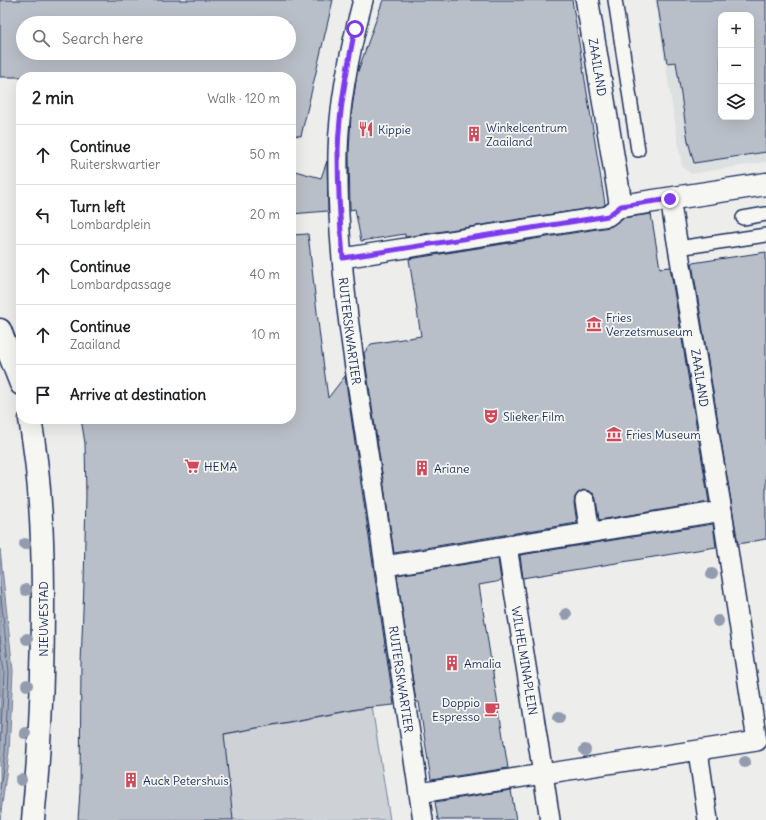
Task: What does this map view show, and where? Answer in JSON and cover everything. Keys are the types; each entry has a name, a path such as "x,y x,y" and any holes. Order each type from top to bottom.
{"street":[{"name":"RUITERSKWARTIER","path":"362,0 344,90 338,150 339,216 348,323 423,820"},
{"name":"ZAAILAND","path":"587,0 621,206"},
{"path":"343,258 608,216 621,206 766,184"},
{"name":"ZAAILAND","path":"670,199 722,511 757,742 698,751"},
{"path":"0,330 16,371"},
{"name":"NIEUWESTAD","path":"31,424 35,445 41,502 43,587 43,670 37,783 33,820"},
{"path":"585,501 590,532"},
{"path":"385,566 722,511"},
{"name":"WILHELMINAPLEIN","path":"508,546 550,820"},
{"path":"419,793 698,751 708,820"}],"lane":[{"path":"615,0 638,150"},
{"path":"742,218 766,214"},
{"path":"678,248 766,235"}],"shaded area":[{"path":"655,0 766,0 766,162 691,174 682,167"},
{"path":"372,707 390,820 233,820 177,743"}],"water":[{"path":"0,549 13,671 9,752 0,820"}],"building":[{"path":"0,0 333,0 301,136 296,136 296,72 16,72 16,77 0,77"},
{"name":"Winkelcentrum Zaailand","path":"383,0 572,0 605,204 604,206 405,237 405,234 361,241 355,209 350,210 349,152 351,115 357,74"},
{"path":"657,0 766,0 766,152 694,163 688,141 676,62 667,63"},
{"path":"327,161 328,211 296,214 296,171 321,178"},
{"path":"651,214 660,268 670,267 709,502 599,520 594,494 583,490 575,497 574,503 577,523 394,553 364,353 371,344 421,336 409,259 610,227 623,218"},
{"path":"308,234 328,398 345,376 394,705 363,708 224,734 233,820 78,820 80,791 81,664 86,496 85,443 82,424 296,424 296,235"},
{"path":"766,252 766,539 738,544 692,263"},
{"path":"713,524 716,547 523,578 520,555"},
{"name":"Amalia","path":"498,559 501,581 479,585 508,768 431,780 419,702 416,702 397,575"},
{"path":"511,790 516,820 438,820 435,802"}],"place":[{"name":"Kippie","path":"366,129"},
{"name":"Winkelcentrum Zaailand","path":"474,134"},
{"name":"Fries Verzetsmuseum","path":"594,324"},
{"name":"Slieker Film","path":"491,416"},
{"name":"Fries Museum","path":"614,434"},
{"name":"HEMA","path":"192,466"},
{"name":"Ariane","path":"422,468"},
{"name":"Amalia","path":"452,663"},
{"name":"Doppio Espresso","path":"492,709"},
{"name":"Auck Petershuis","path":"131,780"}],"route":[{"path":"355,29 344,90 338,150 339,216 343,258 608,216 621,206 670,199"}]}
